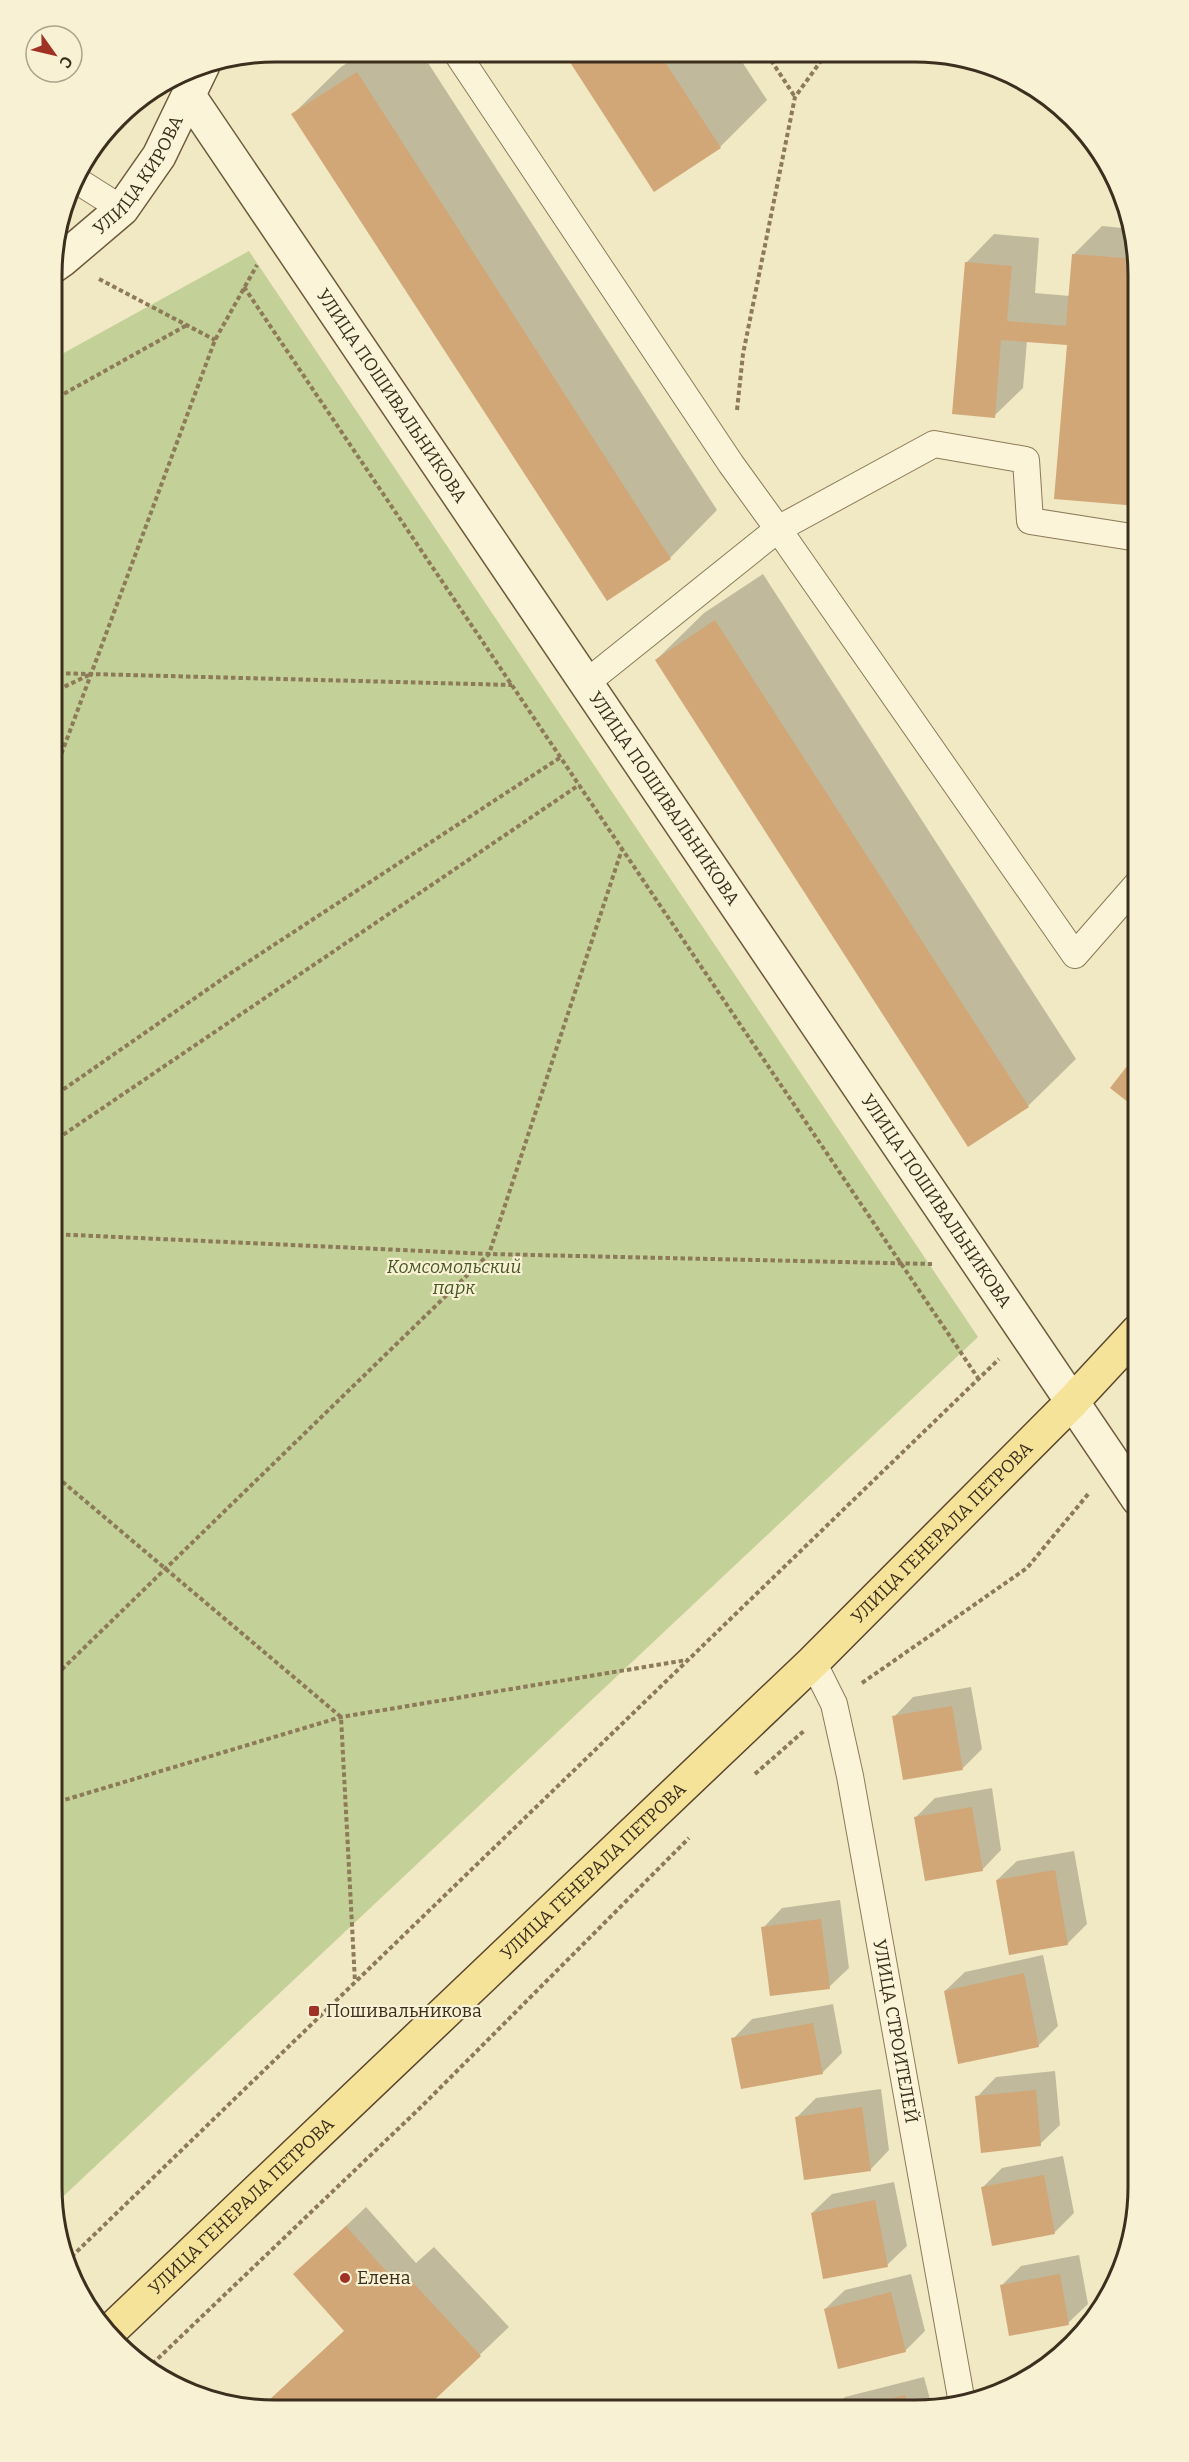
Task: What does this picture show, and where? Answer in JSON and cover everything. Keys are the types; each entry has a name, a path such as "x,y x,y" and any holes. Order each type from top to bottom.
{"main road":[{"name":"УЛИЦА КИРОВА","path":"62,260 122,209 159,156 198,76"},
{"name":"УЛИЦА ПОШИВАЛЬНИКОВА","path":"189,96 1128,1484"},
{"name":"УЛИЦА ГЕНЕРАЛА ПЕТРОВА","path":"114,2328 813,1662 1072,1402 1128,1342"}],"lane":[{"path":"463,62 731,464 1075,955 1128,894"},
{"path":"82,183 122,209"},
{"path":"586,683 778,529 934,444 1026,460 1030,521 1128,536"},
{"name":"УЛИЦА СТРОИТЕЛЕЙ","path":"813,1662 834,1704 852,1786 961,2395"}],"path":[{"path":"772,62 795,97"},
{"path":"731,464 743,354 795,97 820,62"},
{"path":"62,266 188,325 215,340"},
{"path":"62,751 215,340 244,287 978,1378"},
{"path":"62,395 188,325"},
{"path":"62,674 512,685"},
{"path":"62,688 89,674"},
{"path":"62,1090 231,973 561,757"},
{"path":"62,1136 579,785"},
{"path":"62,1669 489,1254 622,849"},
{"path":"62,1235 489,1254 979,1265"},
{"path":"73,2255 1025,1333"},
{"path":"750,1778 834,1704 899,1655 1027,1568 1114,1464"},
{"path":"62,1482 164,1570 341,1717 355,1982"},
{"path":"62,1801 341,1717 687,1660"},
{"path":"153,2363 422,2106 692,1834"}],"green space":[{"name":"Комсомольский парк","path":"249,251 978,1337 62,2198 62,2187 62,354"}],"building":[{"path":"570,62 665,62 721,148 654,192"},
{"path":"357,72 671,559 607,601 291,114"},
{"path":"1072,254 1127,258 1128,505 1054,499 1067,345 1001,340 995,418 952,414 965,262 1012,266 1007,321 1066,326"},
{"path":"715,620 1029,1107 968,1147 655,660"},
{"path":"1128,1065 1128,1102 1110,1088"},
{"path":"952,1706 963,1770 903,1780 892,1716"},
{"path":"972,1807 983,1871 925,1881 914,1817"},
{"path":"1055,1870 1068,1945 1009,1955 996,1880"},
{"path":"821,1919 830,1989 770,1996 761,1927"},
{"path":"1024,1973 1039,2047 958,2064 944,1991"},
{"path":"813,2023 823,2074 741,2089 731,2038"},
{"path":"1036,2090 1041,2146 981,2153 975,2096"},
{"path":"862,2107 871,2171 804,2180 795,2117"},
{"path":"1044,2175 1055,2234 992,2246 981,2187"},
{"path":"875,2200 888,2267 823,2279 811,2213"},
{"path":"346,2226 396,2282 405,2274 481,2356 434,2400 269,2400 344,2331 293,2274"},
{"path":"1060,2274 1069,2325 1009,2336 1000,2285"},
{"path":"891,2292 906,2352 838,2369 824,2309"},
{"path":"905,2395 906,2400 886,2400"}],"place":[{"name":"Пошивальникова","path":"314,2011"},
{"name":"Елена","path":"345,2278"}]}
